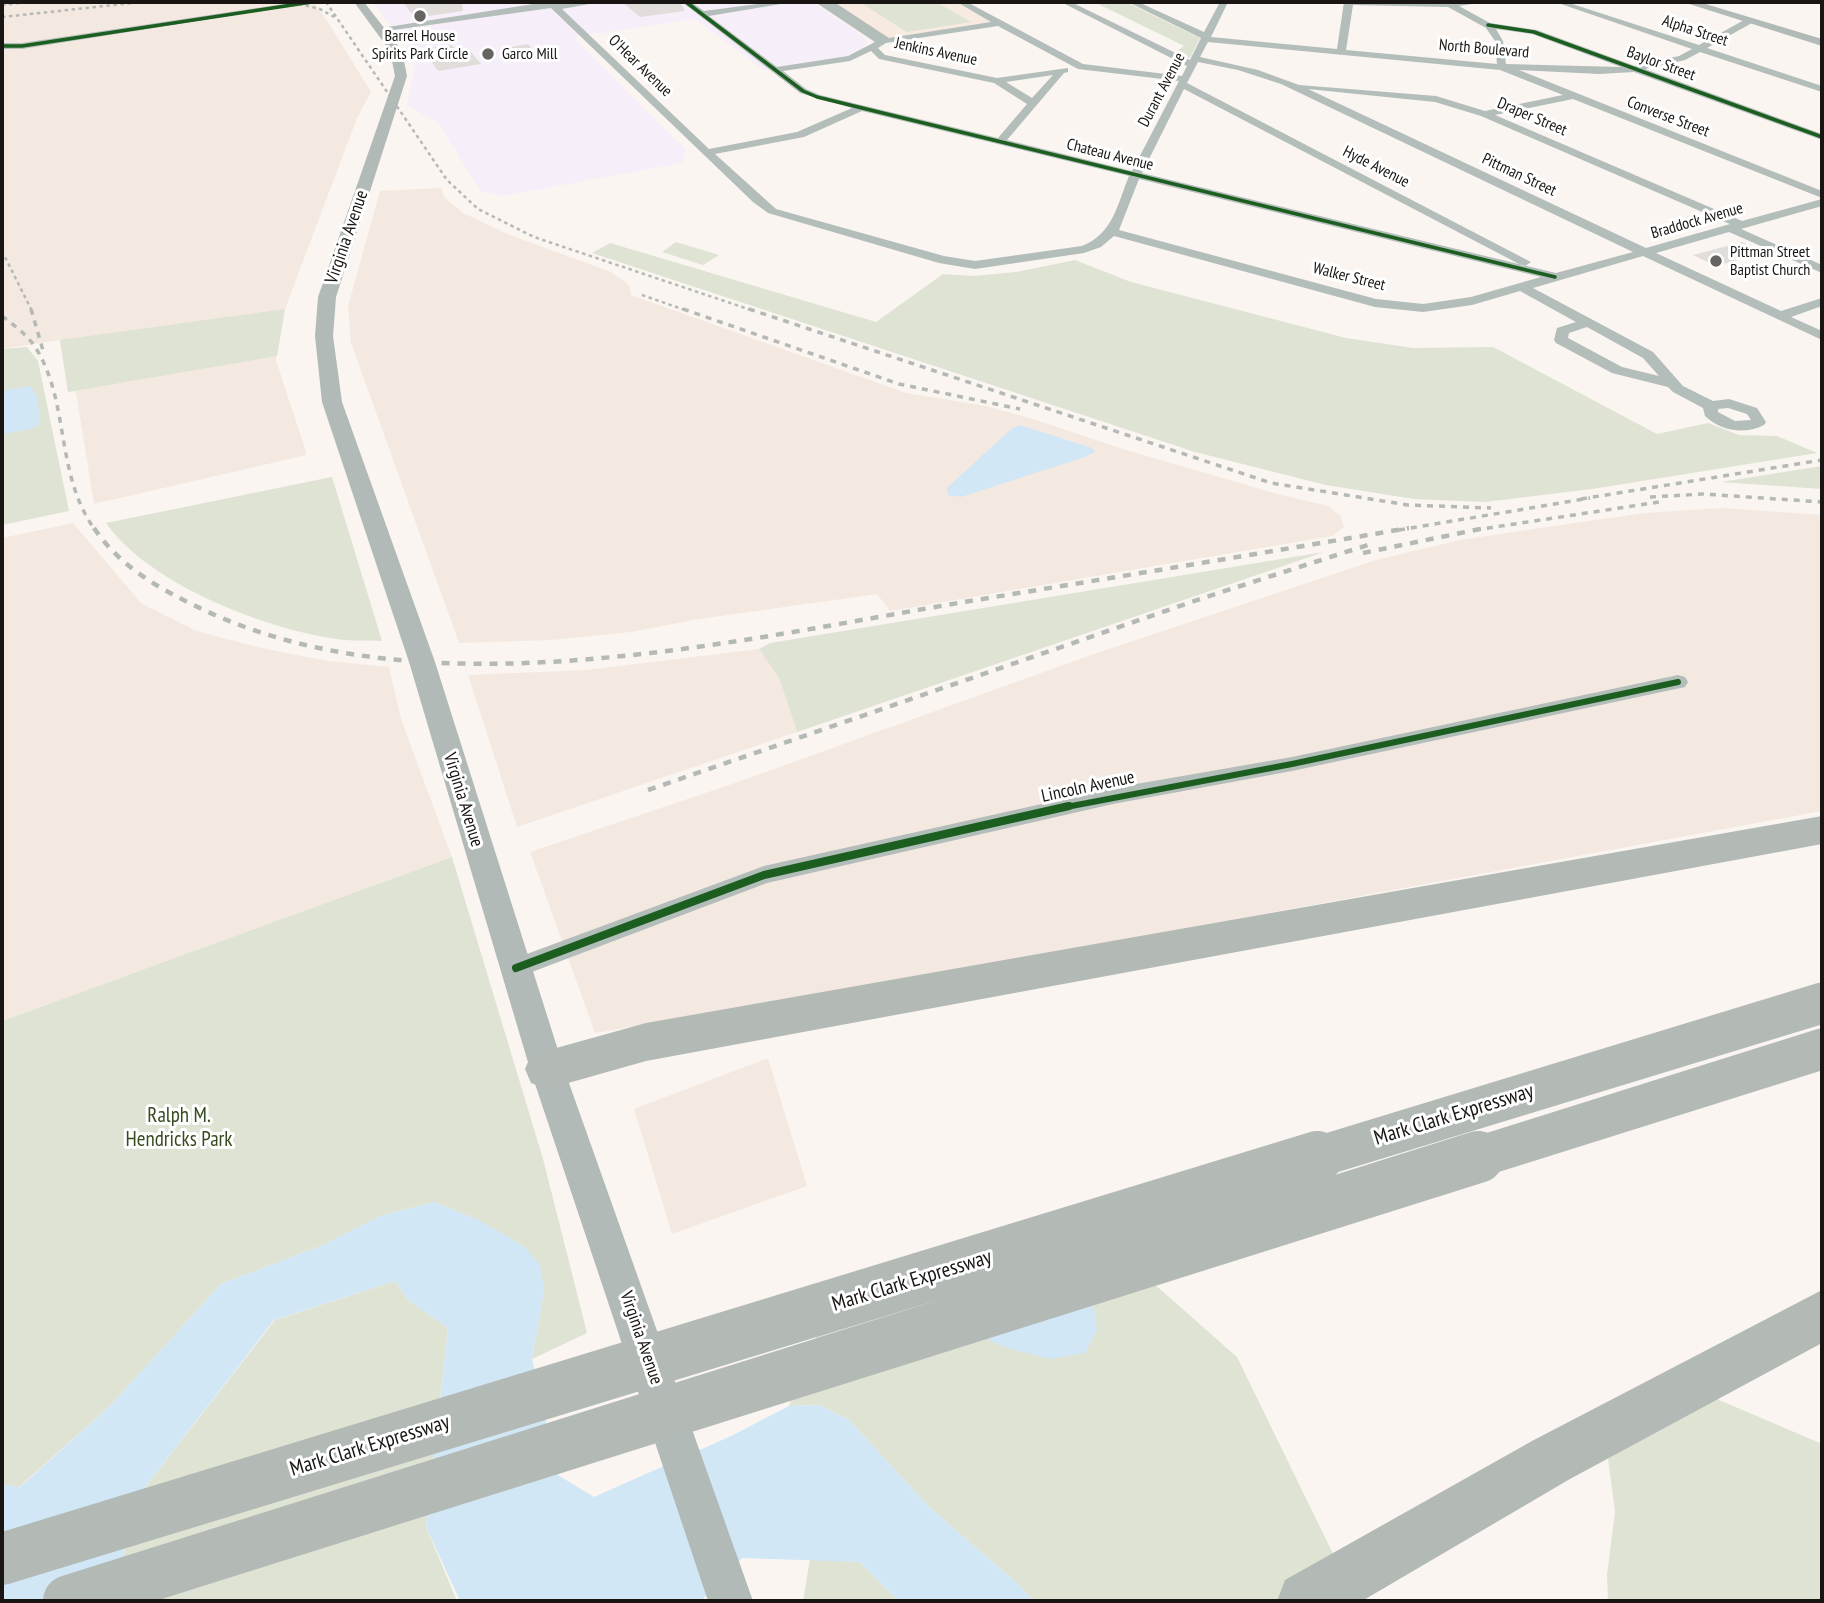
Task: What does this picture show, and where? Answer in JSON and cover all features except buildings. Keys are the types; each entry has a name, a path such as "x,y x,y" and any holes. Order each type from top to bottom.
{"highway":[{"path":"547,1069 646,1042 1822,830"},
{"name":"Mark Clark Expressway","path":"2,1559 1822,1003"},
{"path":"69,1601 1822,1049"},
{"path":"1306,1601 1551,1460 1822,1315"}],"main road":[{"name":"Virginia Avenue","path":"359,2 396,51 401,76 323,315 332,402 422,662 547,1069 731,1601"},
{"path":"1688,2 1822,43"}],"street":[{"path":"2,46 22,46 312,2"},
{"path":"379,29 553,4 596,2"},
{"name":"Chateau Avenue","path":"686,2 803,91 1135,176 1555,277"},
{"path":"702,14 789,2"},
{"path":"819,2 877,40 884,41 999,23"},
{"path":"829,2 886,38 884,41"},
{"path":"961,2 1081,67 1184,82"},
{"name":"Pittman Street","path":"1065,2 1194,62 1236,66 1298,85 1310,94 1822,336"},
{"name":"North Boulevard","path":"1132,2 1206,38 1566,72 1633,69 1667,63 1702,48 1749,21"},
{"name":"Durant Avenue","path":"1112,232 1135,176 1224,2"},
{"path":"1341,52 1348,2 1450,5 1480,2"},
{"name":"Alpha Street","path":"1559,2 1822,89"},
{"name":"O'Hear Avenue","path":"553,4 772,211 943,260 975,265 1084,249 1097,244 1112,232"},
{"name":"Baylor Street","path":"1450,5 1488,25 1534,32 1822,137"},
{"path":"1488,25 1502,44 1502,67"},
{"path":"850,58 884,41"},
{"name":"Jenkins Avenue","path":"872,47 882,57 997,81 1031,102"},
{"path":"775,70 850,58 882,57"},
{"name":"Jenkins Avenue","path":"997,81 1081,67"},
{"name":"Converse Street","path":"1502,67 1822,195"},
{"path":"1000,142 1031,102 1060,71"},
{"name":"Hyde Avenue","path":"1184,82 1555,277"},
{"name":"Draper Street","path":"1298,85 1436,99 1485,114 1736,226 1822,268"},
{"path":"1485,114 1572,96"},
{"path":"708,152 800,135 861,108"},
{"name":"Braddock Avenue","path":"1580,271 1822,202"},
{"name":"Walker Street","path":"1112,232 1375,303 1401,307 1443,307 1580,271"},
{"path":"1522,287 1648,355 1671,383 1687,395 1711,406"},
{"path":"1780,316 1822,302"},
{"path":"1589,323 1562,331 1561,340 1617,370 1671,383"},
{"name":"Lincoln Avenue","path":"516,968 764,875 1113,796 1292,764 1678,682"}],"shaded area":[{"path":"2,2 314,2 331,27 371,92 357,118 285,309 276,360 307,455 94,504 76,393 74,390 68,392 60,340 2,349"},
{"path":"373,2 813,2 866,38 867,43 859,51 844,57 764,70 695,19 573,37 686,150 682,163 502,196 481,191 437,122 407,106 415,66 410,51"},
{"path":"829,2 961,2 999,23 884,41 885,38"},
{"path":"441,188 445,198 463,213 510,235 611,272 629,285 631,295 906,393 986,406 1123,449 1328,506 1341,516 1344,527 1332,536 890,611 877,594 693,620 631,632 552,640 459,643 351,343 348,306 380,191"},
{"path":"1723,508 1822,515 1822,811 840,992 595,1033 530,852 735,783 1091,655 1376,560 1460,540 1645,513"},
{"path":"73,523 141,603 197,631 261,648 328,661 389,667 401,719 452,857 2,1021 2,538"},
{"path":"759,649 779,678 797,732 517,827 468,675 586,670"},
{"path":"768,1058 807,1186 672,1234 634,1109"}],"green space":[{"path":"936,2 971,22 907,32 861,3"},
{"path":"1094,2 1126,2 1200,38 1190,58 1174,53 1184,46"},
{"path":"676,242 719,255 703,265 662,252"},
{"path":"610,243 876,322 943,274 974,276 1016,272 1075,260 1131,282 1346,338 1413,348 1493,347 1657,434 1708,423 1739,435 1777,436 1817,453 1592,489 1485,502 1414,499 1326,485 1195,452 592,253"},
{"path":"285,309 277,356 68,392 60,340"},
{"path":"27,347 38,361 69,511 2,525 2,349"},
{"path":"1822,466 1822,489 1721,482"},
{"path":"332,477 382,641 345,640 315,635 248,616 214,602 151,566 106,523"},
{"path":"1324,552 797,732 779,678 759,649 770,643"},
{"name":"Ralph M. Hendricks Park","path":"452,857 543,1159 587,1333 532,1359 544,1291 524,1247 476,1219 434,1202 380,1216 323,1245 221,1284 109,1407 19,1487 2,1485 2,1021"},
{"path":"1136,1268 1237,1357 1356,1601 1033,1601 1019,1585 930,1508 849,1420 820,1405 789,1406 821,1325"},
{"path":"395,1281 408,1300 448,1328 426,1527 457,1601 109,1601 143,1490 275,1320"},
{"path":"1698,1391 1822,1444 1822,1601 1608,1601 1607,1575 1615,1512 1605,1435"},
{"path":"810,1559 860,1562 898,1601 803,1601"}],"water":[{"path":"31,386 38,400 40,424 31,429 2,434 2,391"},
{"path":"1020,425 1092,448 1095,452 961,497 948,495 947,488 1011,429"},
{"path":"434,1202 502,1233 524,1247 540,1264 544,1291 532,1359 558,1475 594,1497 731,1436 789,1406 820,1405 849,1420 930,1508 1019,1585 1033,1601 898,1601 860,1562 742,1558 701,1601 460,1601 426,1527 448,1328 408,1300 395,1281 274,1320 143,1490 109,1601 2,1601 2,1485 20,1487 109,1407 221,1284 323,1245 380,1216"},
{"path":"1093,1299 1097,1330 1085,1353 1050,1359 1004,1347 958,1326"}],"railway":[{"path":"2,5 27,2"},
{"path":"2,17 142,2"},
{"path":"292,2 320,9 334,17"},
{"path":"326,2 447,180 478,209 534,237 754,311"},
{"path":"2,251 31,309"},
{"path":"642,295 688,311"},
{"path":"31,309 44,354"},
{"path":"683,309 899,384 1020,409"},
{"path":"749,309 1271,483 1408,505 1491,508"},
{"path":"2,316 30,340 47,371 74,486 82,508 95,530"},
{"path":"1581,499 1822,460"},
{"path":"1650,497 1703,494 1822,502"},
{"path":"1399,530 1590,498"},
{"path":"1476,530 1659,502"},
{"path":"94,528 116,555 171,594 202,609 289,641 383,658 481,664 582,660 683,649 1409,528"},
{"path":"1476,530 1485,528"},
{"path":"1363,553 1476,530"},
{"path":"648,790 1203,598 1374,543"}],"cycle path":[{"path":"2,46 22,46 312,2"},
{"path":"686,2 803,91 817,97 1555,277"},
{"path":"1488,25 1534,32 1822,137"},
{"path":"516,968 764,875 1113,796 1292,764 1678,682"}],"place":[{"name":"Barrel House Spirits Park Circle","path":"420,16"},
{"name":"Garco Mill","path":"488,54"},
{"name":"Pittman Street Baptist Church","path":"1716,261"}]}
